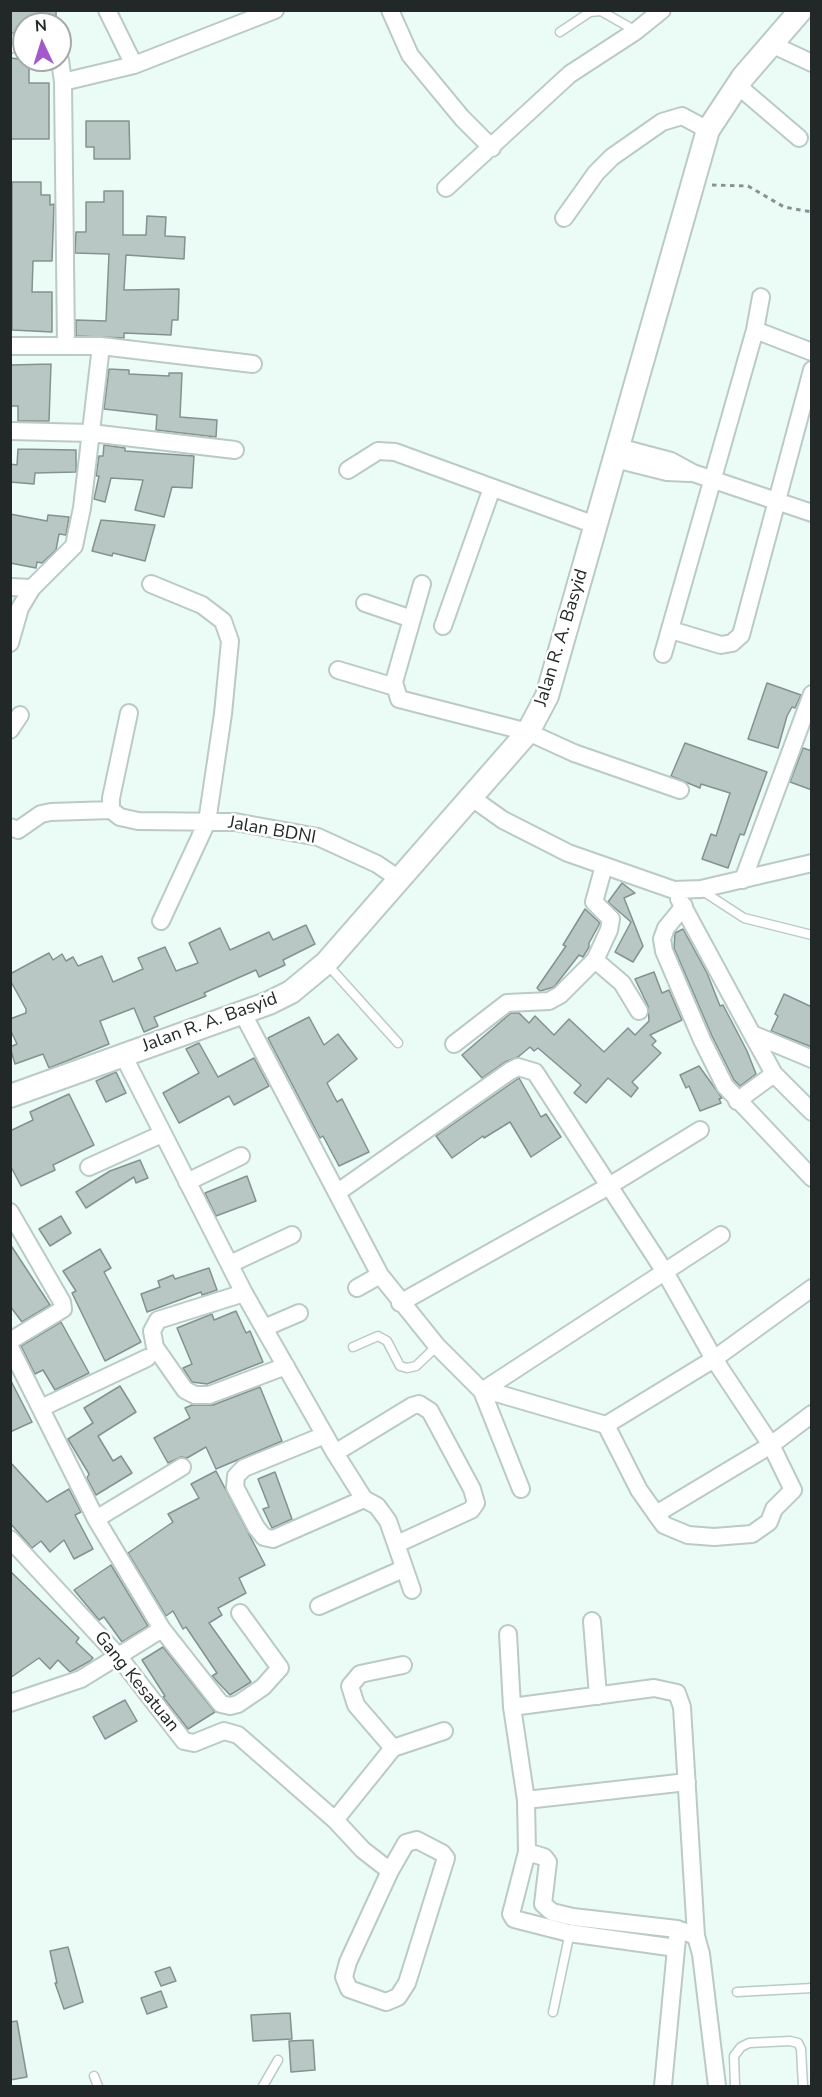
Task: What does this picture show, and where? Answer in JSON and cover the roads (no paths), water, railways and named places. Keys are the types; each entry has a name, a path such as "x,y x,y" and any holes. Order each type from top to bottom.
{"main road":[{"name":"Jalan R. A. Basyid","path":"10,1096 291,992 326,963 528,732 548,696 708,130 737,85 801,10"}],"street":[{"path":"108,10 134,65"},
{"path":"63,82 134,65 275,10"},
{"path":"390,10 410,55 444,98 492,148"},
{"path":"446,188 570,74 636,31 662,10"},
{"path":"771,44 812,63"},
{"path":"62,72 66,345"},
{"path":"737,85 799,138"},
{"path":"564,218 596,173 612,157 662,122 682,116 708,130"},
{"path":"663,654 755,330 761,297"},
{"path":"755,330 812,352"},
{"path":"10,346 101,346 253,364"},
{"path":"10,643 20,608 32,588 74,546 82,508 101,346"},
{"path":"671,630 721,645 732,643 741,635 776,500 806,415 812,370"},
{"path":"10,431 91,433 235,450"},
{"path":"348,470 378,451 395,452 595,525"},
{"path":"617,453 667,472 693,473 812,513"},
{"path":"443,626 492,488"},
{"path":"151,584 202,605 223,621 230,641 223,714 207,822 160,921"},
{"path":"422,584 395,687 399,699 528,732 574,753 680,790"},
{"path":"10,587 32,588"},
{"path":"365,603 412,619"},
{"path":"338,670 395,687"},
{"path":"743,880 812,694"},
{"path":"10,827 18,830 41,814 51,812 111,810 129,713"},
{"path":"10,730 20,715"},
{"path":"472,798 539,839 604,866 674,890 701,889 743,880 810,860"},
{"name":"Jalan BDNI","path":"111,810 120,817 138,821 268,826 318,837 376,864 399,879"},
{"path":"454,1044 507,1003 549,1001 560,995 595,960 609,930 611,919 594,902 604,866"},
{"path":"674,890 774,1074 812,1112"},
{"path":"684,906 666,928 662,939 664,951 711,1058 725,1086 737,1101 812,1178"},
{"path":"595,960 622,983 639,1011"},
{"path":"242,1012 380,1275 400,1303 437,1346 485,1390 606,1425 639,1490 664,1525 688,1535 742,1536 761,1529 769,1522 774,1509 793,1489 771,1445 714,1359 665,1272 540,1078 527,1068 518,1067 338,1192"},
{"path":"752,1034 812,1059"},
{"path":"123,1055 244,1293 334,1453 364,1499 377,1506 388,1521 412,1590"},
{"path":"737,1101 774,1074"},
{"path":"400,1303 609,1186 700,1130"},
{"path":"89,1167 162,1134"},
{"path":"187,1182 241,1156"},
{"path":"10,1212 62,1302 63,1309 10,1341"},
{"path":"485,1390 721,1234"},
{"path":"230,1264 292,1235"},
{"path":"357,1288 380,1275"},
{"path":"606,1425 714,1359 812,1288"},
{"path":"244,1293 158,1320 152,1331 155,1347 185,1390 195,1395 208,1395 286,1366"},
{"path":"264,1328 299,1312"},
{"path":"10,1347 96,1519 162,1629 221,1704 230,1706 238,1704 262,1687 280,1668 240,1613"},
{"path":"41,1407 147,1358"},
{"path":"485,1390 521,1489"},
{"path":"334,1453 412,1406 419,1404 430,1411 472,1489 476,1503 471,1510 397,1544"},
{"path":"656,1514 771,1445 812,1414"},
{"path":"325,1435 244,1468 236,1476 235,1487 256,1527 264,1537 273,1539 364,1499"},
{"path":"96,1519 182,1467"},
{"name":"Gang Kesatuan","path":"10,1539 119,1657 184,1741 194,1743 224,1731 238,1735 335,1820"},
{"path":"319,1606 403,1569"},
{"path":"592,1621 598,1696"},
{"path":"10,1704 81,1679 162,1629"},
{"path":"508,1634 512,1707 526,1800 527,1852 512,1914 514,1919 571,1925 677,1929 696,1936"},
{"path":"393,1748 356,1705 350,1686 360,1674 403,1665"},
{"path":"512,1707 654,1688 677,1693 682,1707 696,1936 717,2086"},
{"path":"390,1871 363,1850 335,1820 393,1748 420,1737 444,1731"},
{"path":"526,1800 687,1782"},
{"path":"417,1840 442,1853 446,1858 407,1983 398,1997 386,2002 349,1989 344,1977 348,1962 390,1871 406,1843 417,1840"},
{"path":"527,1852 544,1857 548,1862 543,1896 546,1909 571,1925 676,1948"},
{"path":"663,2086 677,1929"}],"lane":[{"path":"560,32 590,12 601,11 636,31"},
{"path":"701,889 744,918 812,934"},
{"path":"326,963 398,1043"},
{"path":"353,1347 378,1336 387,1341 400,1366 407,1368 416,1366 437,1346"},
{"path":"553,2012 571,1925"},
{"path":"737,1992 812,1988"},
{"path":"735,2086 734,2056 741,2047 749,2043 790,2041 798,2043 801,2049 803,2086"},
{"path":"263,2086 278,2060"},
{"path":"94,2076 98,2086"}]}
